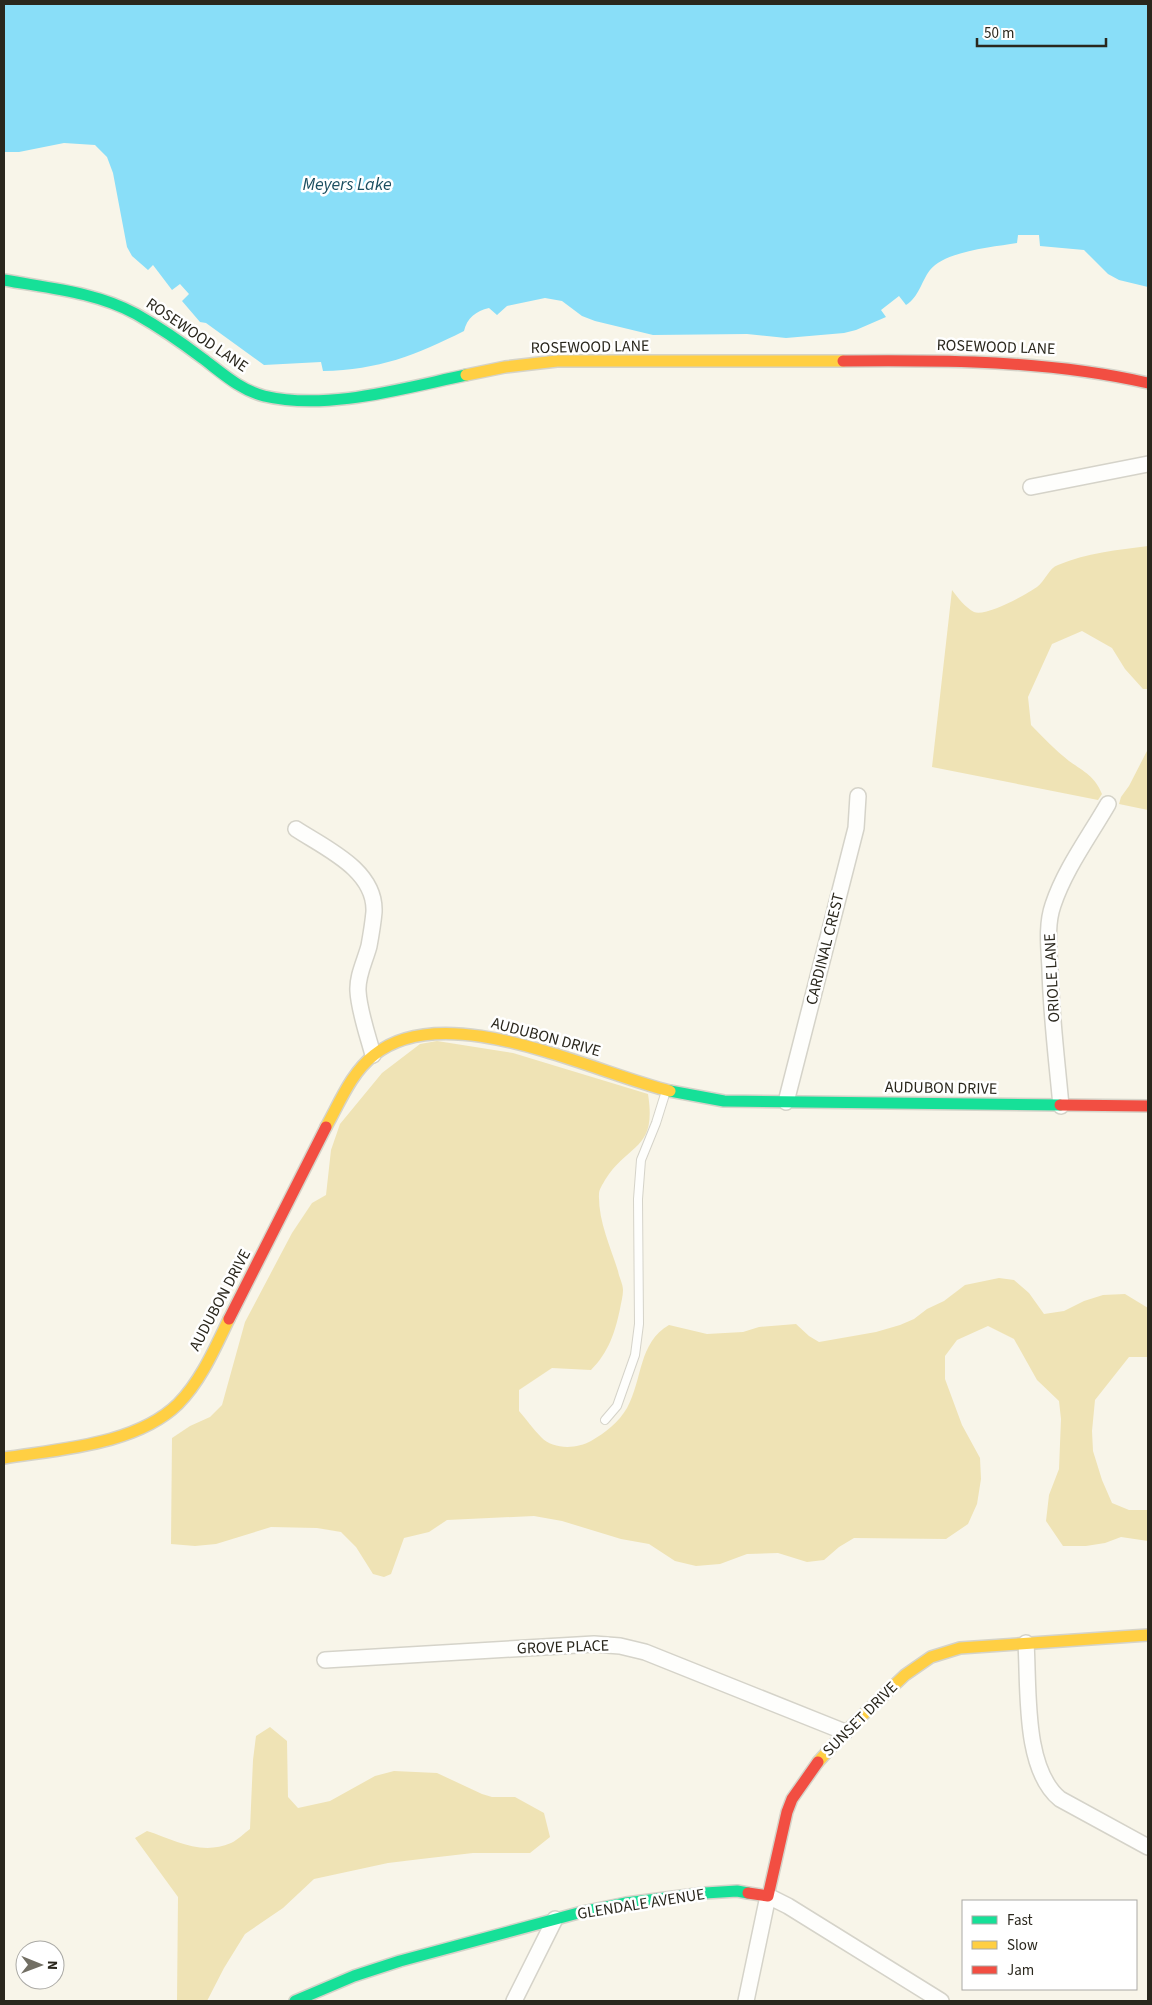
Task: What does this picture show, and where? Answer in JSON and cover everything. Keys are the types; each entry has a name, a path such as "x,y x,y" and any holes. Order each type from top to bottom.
{"street":[{"name":"ROSEWOOD LANE","path":"4,280 92,298 127,308 160,328 245,388 264,396 284,399 325,400 377,394 514,365 557,361 952,361 1017,363 1080,368 1119,375 1148,383"},
{"path":"1031,487 1148,464"},
{"name":"CARDINAL CREST","path":"786,1102 856,828 858,796"},
{"name":"ORIOLE LANE","path":"1061,1106 1050,988 1048,941 1050,918 1053,905 1066,878 1108,804"},
{"path":"296,829 353,866 371,893 374,911 369,947 358,991 373,1055"},
{"name":"AUDUBON DRIVE","path":"4,1458 73,1446 130,1433 150,1425 175,1406 192,1385 220,1337 319,1141 351,1082 364,1063 394,1042 420,1035 446,1034 490,1038 559,1056 667,1090 711,1099 786,1102 1148,1106"},
{"name":"SUNSET DRIVE","path":"746,2001 783,1826 792,1799 813,1767 906,1674 931,1658 946,1651 960,1648 1148,1635"},
{"path":"1026,1643 1031,1732 1033,1748 1041,1774 1053,1793 1060,1799 1148,1847"},
{"name":"GROVE PLACE","path":"326,1660 594,1644 620,1646 659,1657 846,1732"},
{"name":"GLENDALE AVENUE","path":"295,2001 354,1976 400,1961 556,1919 626,1903 737,1891 768,1896 788,1906 941,2001"},
{"path":"514,2001 556,1919"}],"lane":[{"path":"606,1420 617,1406 635,1355 639,1324 638,1199 641,1160 667,1090"}],"shaded area":[{"path":"1148,546 1148,689 1143,689 1125,669 1112,648 1082,631 1052,644 1028,697 1031,725 1064,757 1092,778 1102,794 1098,800 932,767 952,590 971,610 980,613 997,608 1025,595 1037,587 1052,569 1058,565 1091,555"},
{"path":"1148,749 1148,810 1119,804 1121,797 1129,786"},
{"path":"437,1041 513,1053 648,1094 650,1113 645,1136 614,1168 599,1192 602,1223 623,1290 618,1317 607,1349 591,1370 552,1368 519,1390 519,1411 546,1441 558,1446 579,1446 596,1438 616,1422 624,1413 632,1397 642,1362 652,1341 669,1325 707,1334 743,1332 759,1327 796,1324 819,1342 876,1332 900,1325 944,1301 965,1285 999,1278 1014,1280 1029,1293 1044,1314 1064,1311 1084,1301 1103,1295 1125,1294 1148,1308 1148,1357 1129,1357 1095,1400 1092,1431 1093,1451 1112,1503 1129,1510 1148,1510 1148,1541 1121,1537 1105,1543 1086,1546 1063,1546 1046,1521 1049,1495 1059,1469 1061,1419 1059,1401 1037,1380 1014,1339 988,1326 957,1340 945,1356 945,1379 962,1425 980,1458 981,1479 977,1504 968,1524 946,1539 854,1538 839,1547 824,1560 807,1562 778,1553 747,1554 720,1564 696,1566 675,1561 649,1544 621,1539 562,1521 534,1516 447,1520 429,1532 404,1538 391,1574 384,1577 373,1574 356,1547 341,1532 317,1528 271,1527 216,1544 195,1546 171,1544 172,1438 190,1426 210,1417 222,1405 245,1322 292,1233 312,1203 326,1195 331,1150 340,1124 382,1073 420,1044"},
{"path":"270,1727 287,1741 288,1797 298,1808 330,1801 375,1776 394,1771 437,1773 482,1794 492,1797 515,1797 544,1813 550,1837 530,1853 473,1853 421,1859 388,1863 314,1879 283,1908 245,1934 207,2001 177,2001 178,1897 135,1838 147,1831 188,1845 209,1848 231,1843 250,1829 256,1736"}],"water":[{"name":"Meyers Lake","path":"4,4 1148,4 1148,287 1119,280 1108,274 1084,250 1040,246 1039,235 1018,235 1017,243 983,248 947,258 930,270 917,294 906,305 899,296 881,310 886,317 844,333 786,338 747,334 653,335 595,321 582,316 562,301 545,298 507,306 497,315 489,308 480,311 470,319 464,331 413,354 380,364 362,368 323,371 321,362 264,365 206,323 200,322 182,301 189,294 180,284 172,290 153,265 148,270 132,256 127,247 113,173 107,157 95,145 64,143 19,152 4,152"}],"traffic: fast":[{"path":"4,280 72,292 121,307 170,335 247,390 264,396 288,400 339,399 365,396 466,375"},
{"path":"670,1091 724,1101 1060,1105"},
{"path":"295,2001 354,1976 400,1961 582,1912 626,1903 705,1893 737,1891 748,1893"}],"traffic: slow":[{"path":"466,375 505,367 557,361 843,361"},
{"path":"326,1127 352,1079 374,1055 404,1039 439,1033 478,1036 519,1044 670,1091"},
{"path":"4,1458 96,1443 119,1437 161,1418 178,1404 194,1385 207,1364 229,1319"},
{"path":"818,1762 845,1732 905,1675 931,1657 960,1648 1148,1635"}],"traffic: jam":[{"path":"843,361 958,361 996,363 1072,370 1148,383"},
{"path":"1060,1105 1148,1106"},
{"path":"229,1319 326,1127"},
{"path":"748,1893 768,1896 787,1812 792,1799 818,1762"}]}
